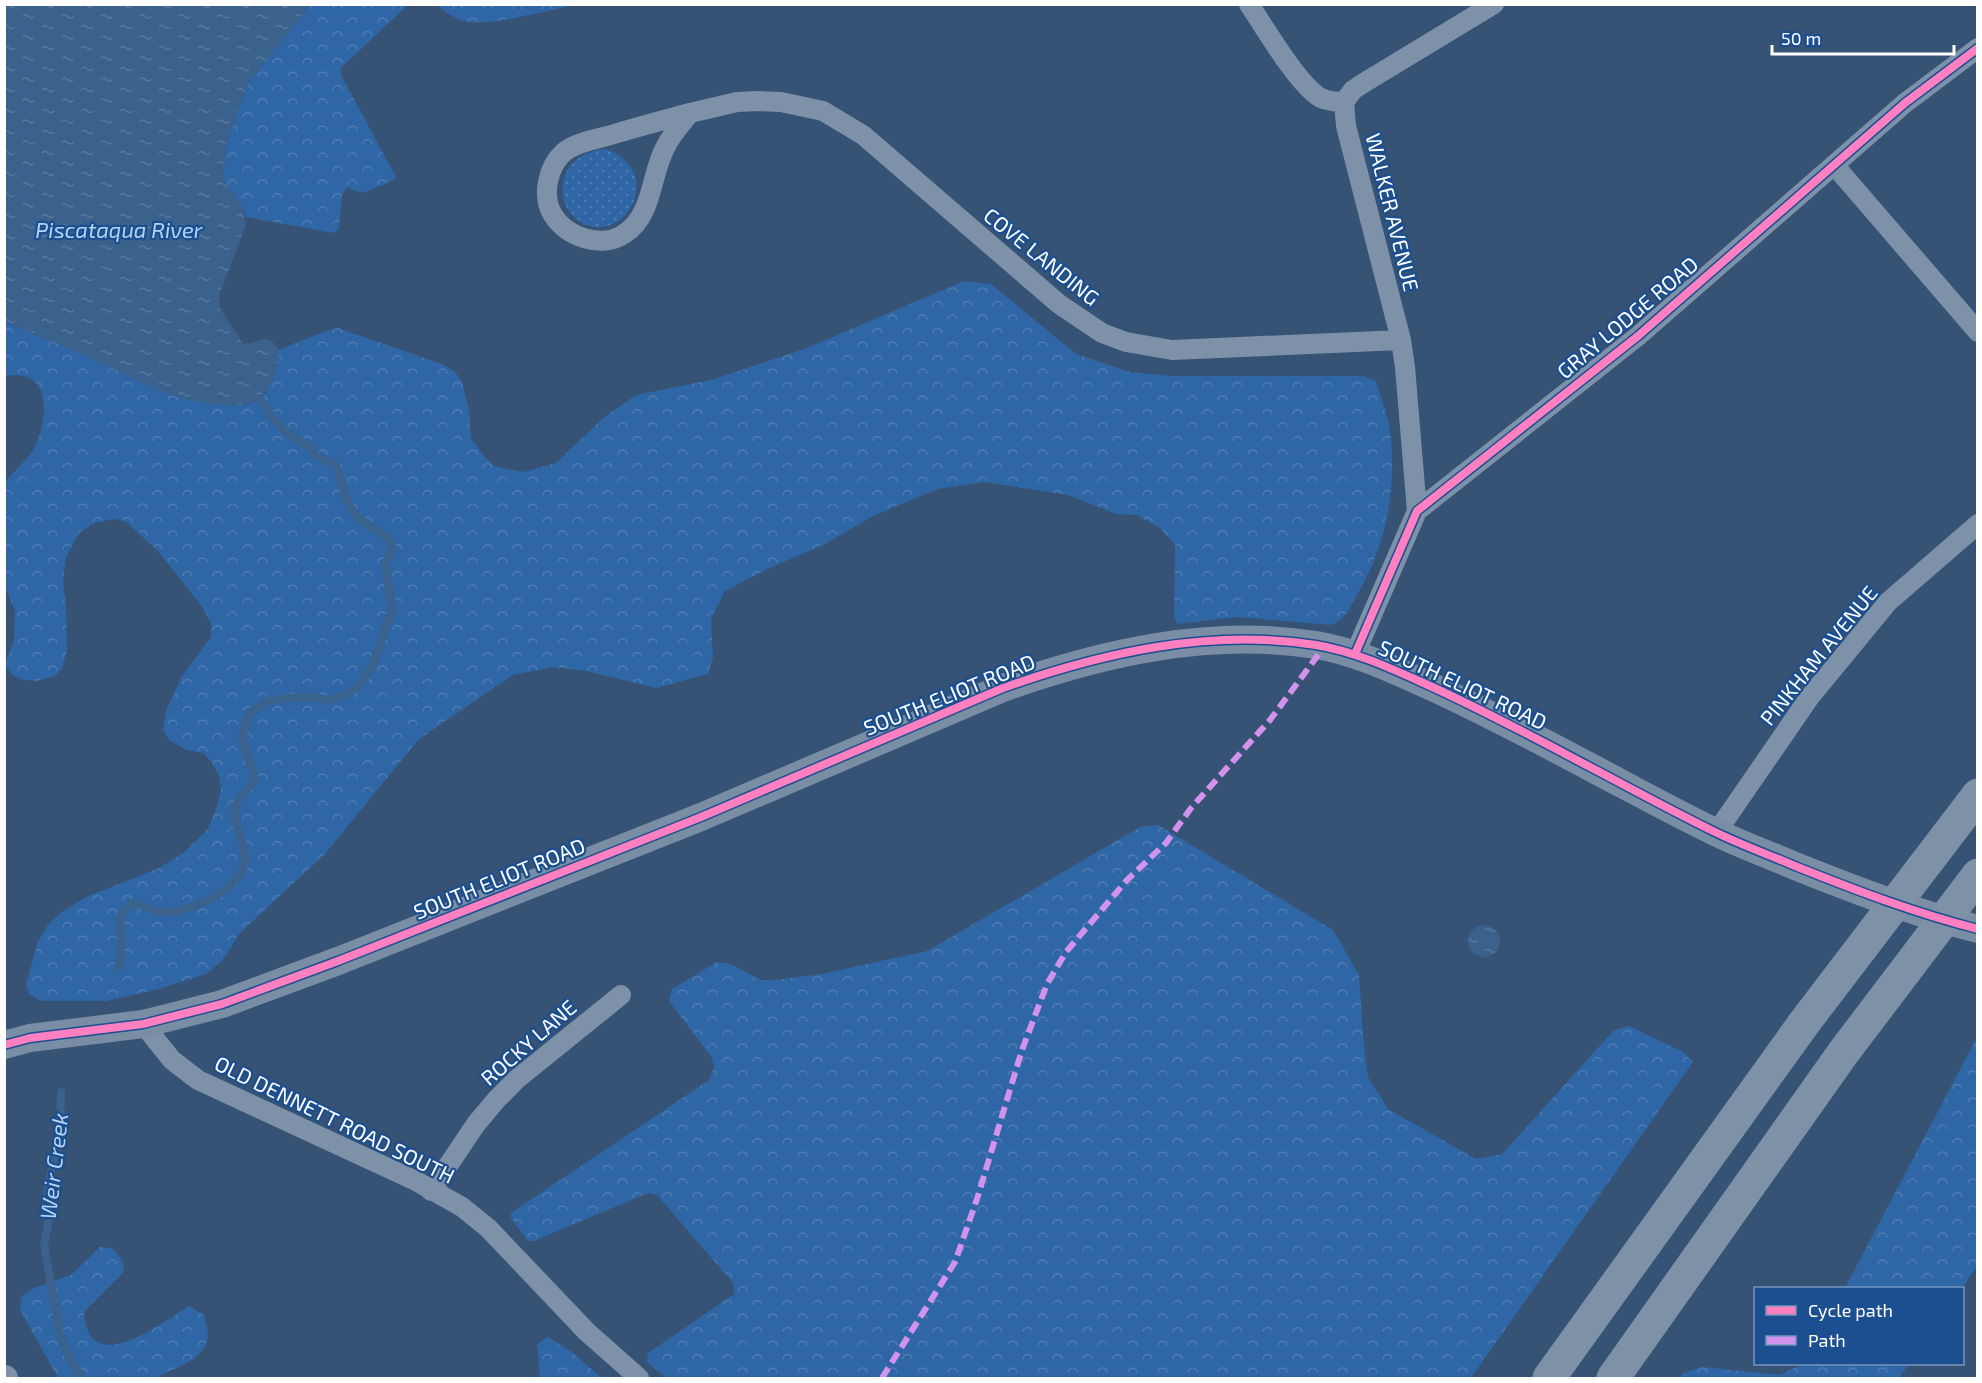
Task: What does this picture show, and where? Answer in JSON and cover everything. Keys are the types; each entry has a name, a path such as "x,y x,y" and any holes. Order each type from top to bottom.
{"highway":[{"path":"1557,1367 1804,1023 1977,795"},
{"path":"1613,1378 1843,1053 1977,875"}],"main road":[{"name":"SOUTH ELIOT ROAD","path":"13,1038 97,1031 143,1024 222,1004 348,957 701,817 953,709 1043,674 1132,651 1186,643 1240,640 1288,642 1317,645 1356,654 1483,711 1716,833 1851,888 1937,918 1977,928"}],"street":[{"path":"1249,4 1276,46 1310,88 1319,97 1344,102 1353,90 1362,84 1494,4"},
{"name":"GRAY LODGE ROAD","path":"1356,654 1417,511 1638,336 1905,103 1977,48"},
{"name":"COVE LANDING","path":"690,112 666,145 655,172 647,206 625,234 608,241 591,240 574,234 552,214 548,203 549,176 556,161 565,151 586,142 690,112 737,102 781,102 823,111 863,135 1059,304 1102,333 1126,342 1172,350 1401,340"},
{"name":"WALKER AVENUE","path":"1344,102 1346,126 1401,340 1417,511"},
{"path":"1835,166 1977,332"},
{"name":"PINKHAM AVENUE","path":"1716,833 1809,698 1888,602 1977,524"},
{"name":"ROCKY LANE","path":"431,1191 476,1124 497,1099 517,1079 621,995"},
{"name":"OLD DENNETT ROAD SOUTH","path":"143,1024 172,1060 198,1080 416,1181 462,1207 488,1228 587,1332 639,1378"}],"green space":[{"path":"310,5 408,5 341,68 341,75 396,177 392,181 361,193 347,187 342,195 339,229 334,233 246,217 242,207 223,180 226,144 248,83"},
{"path":"436,5 576,5 504,20 475,22 457,18"},
{"path":"606,149 624,160 634,173 636,189 633,204 624,216 612,225 597,227 580,222 568,210 564,201 564,180 567,171 579,158"},
{"path":"964,281 991,284 1076,354 1130,372 1170,376 1363,376 1376,381 1390,432 1392,480 1390,500 1375,559 1344,616 1331,625 1237,617 1177,624 1174,616 1175,545 1160,528 1137,515 1116,514 1068,495 984,482 938,489 873,516 825,544 725,591 711,619 713,658 708,674 656,688 586,671 554,667 513,675 419,739 325,854 239,934 223,960 206,974 159,989 106,1001 41,1001 29,994 26,984 38,941 49,923 86,897 159,868 183,853 207,830 221,790 219,776 211,761 203,753 186,750 169,740 163,729 166,710 182,676 211,637 211,624 203,608 158,551 125,521 114,519 94,523 79,533 66,557 63,582 67,650 62,669 55,676 36,681 24,680 12,675 5,664 14,640 15,611 5,586 5,482 33,450 42,425 44,411 43,398 39,388 32,380 21,375 5,376 4,322 205,403 228,405 252,403 264,395 276,370 278,350 338,328 442,364 455,372 462,381 469,411 471,438 494,466 523,472 556,463 603,418 636,395 711,380 804,349"},
{"path":"1158,825 1333,930 1359,975 1368,1077 1388,1109 1476,1159 1502,1154 1614,1030 1629,1026 1683,1052 1693,1062 1471,1378 667,1378 647,1362 648,1353 734,1294 734,1284 657,1195 648,1193 534,1241 528,1241 511,1218 511,1213 709,1080 714,1068 712,1058 669,1001 672,989 717,962 731,964 761,980 775,980 822,974 927,951 1140,827"},
{"path":"1977,1037 1977,1266 1963,1287 1846,1287"},
{"path":"100,1247 112,1248 122,1260 124,1272 84,1312 88,1332 98,1342 111,1345 127,1341 144,1334 189,1306 204,1315 208,1338 200,1353 187,1363 157,1378 58,1378 20,1310 21,1297 34,1288 71,1275"},
{"path":"548,1337 572,1352 602,1378 540,1378 537,1344"},
{"path":"1800,1365 1908,1365 1899,1378 1679,1378 1683,1373 1703,1367 1780,1375"}],"water":[{"name":"Piscataqua River","path":"4,5 310,5 248,83 226,144 223,180 242,207 246,225 219,296 220,308 243,344 270,340 277,349 279,356 277,368 268,388 259,399 246,404 225,405 202,403 173,396 5,322"},
{"path":"1484,925 1495,930 1500,941 1495,952 1484,957 1473,952 1468,941 1473,930"}],"waterway":[{"name":"Weir Creek","path":"118,968 121,954 120,917 131,903 161,912 185,909 225,890 242,870 245,859 235,812 238,801 255,779 242,737 249,713 266,702 285,698 311,697 331,700 359,686 373,665 392,609 385,564 393,548 390,542 353,511 346,499 336,465 316,455 308,446 287,433 272,417 260,398"},
{"name":"Weir Creek","path":"61,1092 60,1135 48,1184 48,1226 44,1244 60,1334 69,1357 82,1378"}],"marked path":[{"path":"882,1378 955,1262 977,1199 1022,1050 1047,984 1066,952 1127,880 1166,843 1191,808 1270,720 1324,647"}],"cycle path":[{"path":"1355,654 1417,511 1638,336 1905,103 1978,48"},
{"path":"4,1045 30,1038 143,1024 222,1004 338,961 701,817 1003,688 1078,664 1156,647 1196,642 1236,640 1316,645 1369,660 1485,712 1682,816 1733,840 1885,900 1978,929"}]}
